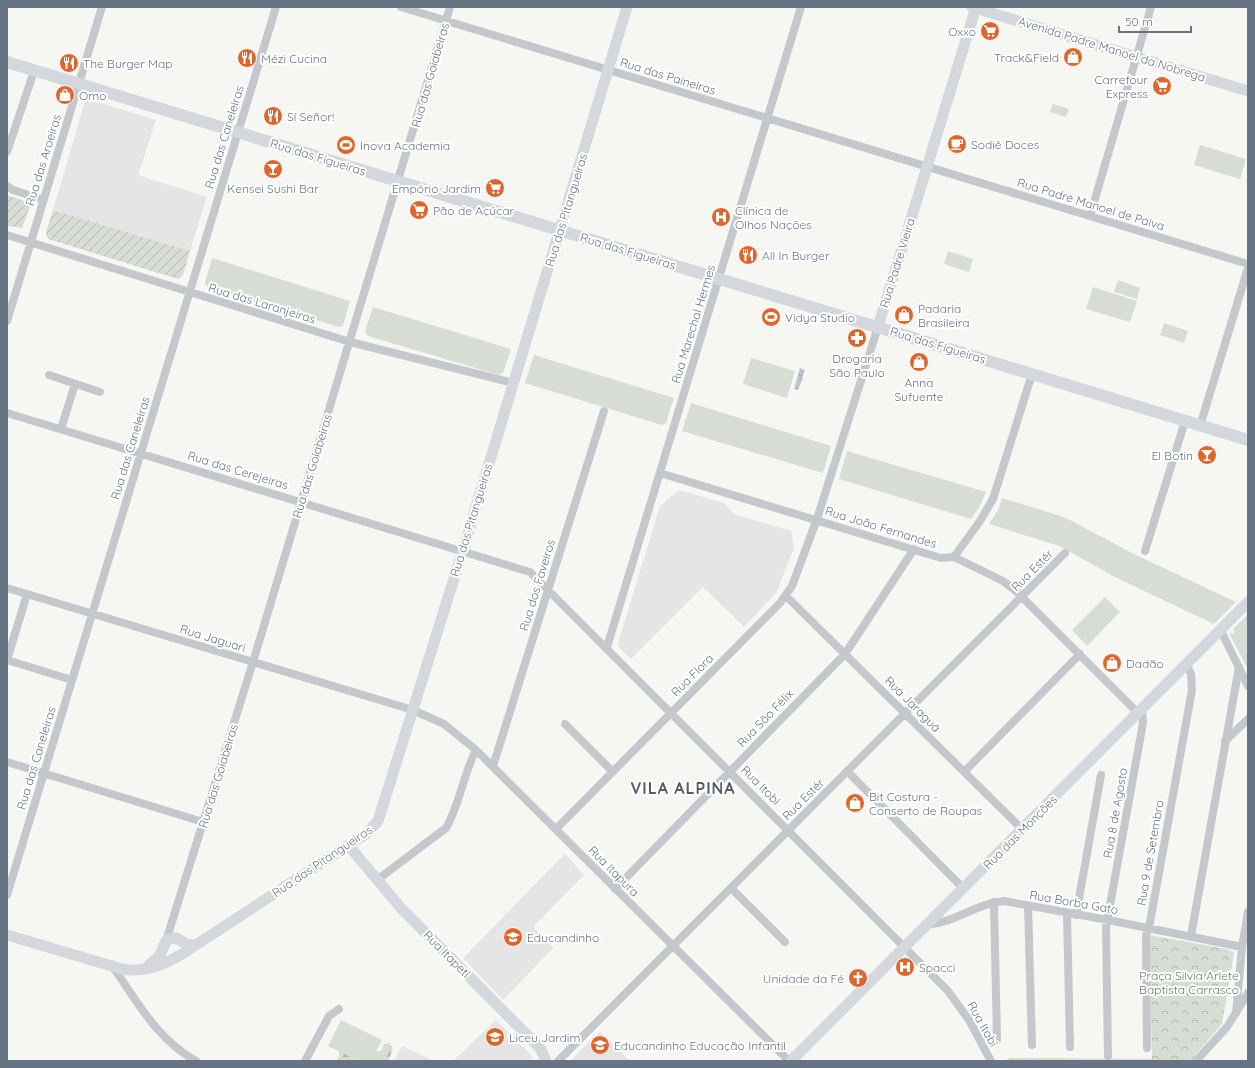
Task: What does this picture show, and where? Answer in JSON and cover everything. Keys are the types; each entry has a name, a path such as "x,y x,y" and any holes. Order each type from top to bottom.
{"main road":[{"name":"Rua das Figueiras","path":"7,62 78,85 1248,440"}],"street":[{"name":"Rua das Aroeiras","path":"7,321 102,7"},
{"name":"Rua das Caneleiras","path":"7,895 276,7"},
{"name":"Rua das Paineiras","path":"401,7 927,168"},
{"name":"Rua das Goiabeiras","path":"165,945 399,182 450,7"},
{"name":"Rua das Pitangueiras","path":"7,935 129,971 143,970 160,966 196,945 366,834 378,821 463,550 627,7"},
{"name":"Rua Marechal Hermes","path":"607,647 801,7"},
{"name":"Avenida Padre Manoel da Nobrega","path":"975,7 1248,90"},
{"name":"Rua Padre Vieira","path":"817,519 878,327 975,7"},
{"path":"1090,216 1151,7"},
{"path":"7,152 34,71"},
{"name":"Rua Padre Manoel de Paiva","path":"927,168 1248,264"},
{"path":"7,186 13,190 44,200"},
{"name":"Rua das Laranjeiras","path":"7,235 350,342 513,383"},
{"path":"1200,426 1248,268"},
{"path":"954,557 980,521 993,499 1032,374"},
{"path":"49,375 100,392"},
{"path":"61,429 75,384"},
{"name":"Rua dos Faveiros","path":"493,766 604,411"},
{"name":"Rua das Cerejeiras","path":"7,413 525,569 535,575 549,589"},
{"path":"1146,551 1185,421"},
{"name":"Rua João Fernandes","path":"660,474 817,519 941,558 954,557 1004,581 1140,712"},
{"name":"Rua Flora","path":"556,829 786,596 792,586 817,519"},
{"name":"Rua São Félix","path":"615,889 845,654 914,549"},
{"name":"Rua Estér","path":"558,1061 1065,553"},
{"name":"Rua Jaguari","path":"7,588 413,710"},
{"name":"Rua Itobi","path":"549,589 906,946 960,1006 988,1058"},
{"path":"27,594 7,660 72,680"},
{"name":"Rua Jaraguá","path":"786,596 1022,829"},
{"name":"Rua das Monções","path":"790,1061 1221,631 1248,602"},
{"path":"1221,631 1248,686"},
{"path":"964,772 1080,654"},
{"name":"Rua 9 de Setembro","path":"1147,1048 1146,935 1149,928 1192,690 1187,665"},
{"path":"1191,936 1239,667"},
{"name":"Rua Itapura","path":"413,710 444,724 476,750 672,947 790,1061"},
{"name":"Rua 8 de Agosto","path":"1108,1056 1106,927 1143,723 1140,712"},
{"path":"1225,741 1248,719"},
{"path":"565,724 613,772"},
{"path":"377,880 446,828 451,819 471,760 476,750"},
{"path":"7,762 203,822"},
{"path":"847,772 964,888"},
{"path":"1076,914 1101,775"},
{"name":"Rua Itapeti","path":"348,845 401,908 540,1048 546,1061"},
{"path":"731,888 785,942"},
{"name":"Rua Borba Gato","path":"928,924 945,922 994,902 1004,901 1242,947"},
{"path":"994,902 997,1040"},
{"path":"1028,906 1032,1045"},
{"path":"1236,1013 1242,947 1248,912"},
{"path":"1067,913 1070,1047"},
{"path":"172,924 174,932 181,940"},
{"path":"143,970 155,961 165,945 172,938 196,945"},
{"path":"165,945 167,957 178,956 181,940"},
{"path":"113,967 161,1036 182,1053 196,1061"},
{"path":"1196,1061 1220,1036 1248,993"},
{"path":"305,1061 329,1016 339,1009"},
{"path":"980,1061 988,1058"}],"shaded area":[{"path":"88,99 156,120 138,175 207,197 190,251 53,210 85,101"},
{"path":"679,490 724,503 734,514 791,531 794,548 776,593 744,627 703,587 631,659 619,647 618,643 660,506"},
{"name":"Educandinho","path":"565,854 584,875 533,927 553,948 503,1000 463,958"},
{"name":"Liceu Jardim","path":"496,1020 531,1055 532,1061 453,1061"},
{"name":"Educandinho Educação Infantil","path":"600,1031 630,1061 570,1061"},
{"path":"402,1046 434,1061 394,1061"}],"green space":[{"path":"1053,104 1069,109 1066,117 1050,112"},
{"path":"1200,145 1246,159 1240,179 1194,165"},
{"path":"7,195 28,202 30,207 22,228 7,226"},
{"path":"53,210 190,251 183,275 178,279 48,239 46,233"},
{"path":"948,251 973,259 969,272 944,264"},
{"path":"212,258 350,301 343,326 339,327 206,286 205,282"},
{"path":"1118,280 1140,288 1137,299 1114,292"},
{"path":"1093,287 1137,301 1130,322 1086,309"},
{"path":"373,307 511,349 503,373 499,375 368,336 365,331"},
{"path":"1164,323 1188,331 1184,343 1160,335"},
{"path":"534,355 674,398 666,423 662,425 525,383"},
{"path":"751,358 795,371 787,398 743,384"},
{"path":"691,403 831,446 823,473 682,431"},
{"path":"847,451 986,492 980,506 971,519 839,479"},
{"path":"1002,498 1064,517 1136,555 1236,602 1214,624 1117,578 1059,546 989,524 998,510"},
{"path":"1105,597 1120,612 1087,646 1072,630"},
{"path":"1248,614 1248,670 1229,633 1235,634 1233,629"},
{"name":"Praça Silvia Arlete Baptista Carrasco","path":"1149,935 1227,949 1234,953 1222,1024 1190,1061 1006,1061 1009,1058 1152,1059"},
{"path":"341,1020 382,1040 371,1061 358,1061 328,1046"},
{"path":"390,1043 393,1049 388,1061 371,1061 376,1051 381,1051 384,1044"},
{"path":"339,1051 358,1061 332,1061 339,1058"}],"water":[{"path":"800,368 805,370 802,378 804,379 802,380 798,390 794,389"}],"place":[{"name":"Oxxo","path":"990,31"},
{"name":"Track&Field","path":"1073,57"},
{"name":"Mézi Cucina","path":"247,58"},
{"name":"The Burger Map","path":"69,63"},
{"name":"Carrefour Express","path":"1162,86"},
{"name":"Omo","path":"65,95"},
{"name":"Sí Señor!","path":"273,116"},
{"name":"Sodiê Doces","path":"957,144"},
{"name":"Inova Academia","path":"346,145"},
{"name":"Kensei Sushi Bar","path":"273,169"},
{"name":"Empório Jardim","path":"495,188"},
{"name":"Pão de Açúcar","path":"419,210"},
{"name":"Clínica de Olhos Nações","path":"721,217"},
{"name":"All In Burger","path":"748,255"},
{"name":"Padaria Brasileira","path":"904,315"},
{"name":"Vidya Studio","path":"771,317"},
{"name":"Drogaria São Paulo","path":"857,338"},
{"name":"Anna Sufuente","path":"919,362"},
{"name":"El Botin","path":"1207,455"},
{"name":"Dadão","path":"1112,663"},
{"name":"Bit Costura - Conserto de Roupas","path":"855,803"},
{"name":"Educandinho","path":"513,937"},
{"name":"Spacci","path":"905,967"},
{"name":"Unidade da Fé","path":"858,978"},
{"name":"Liceu Jardim","path":"495,1037"},
{"name":"Educandinho Educação Infantil","path":"600,1045"}],"district":[{"name":"VILA ALPINA","path":"683,788"}]}
